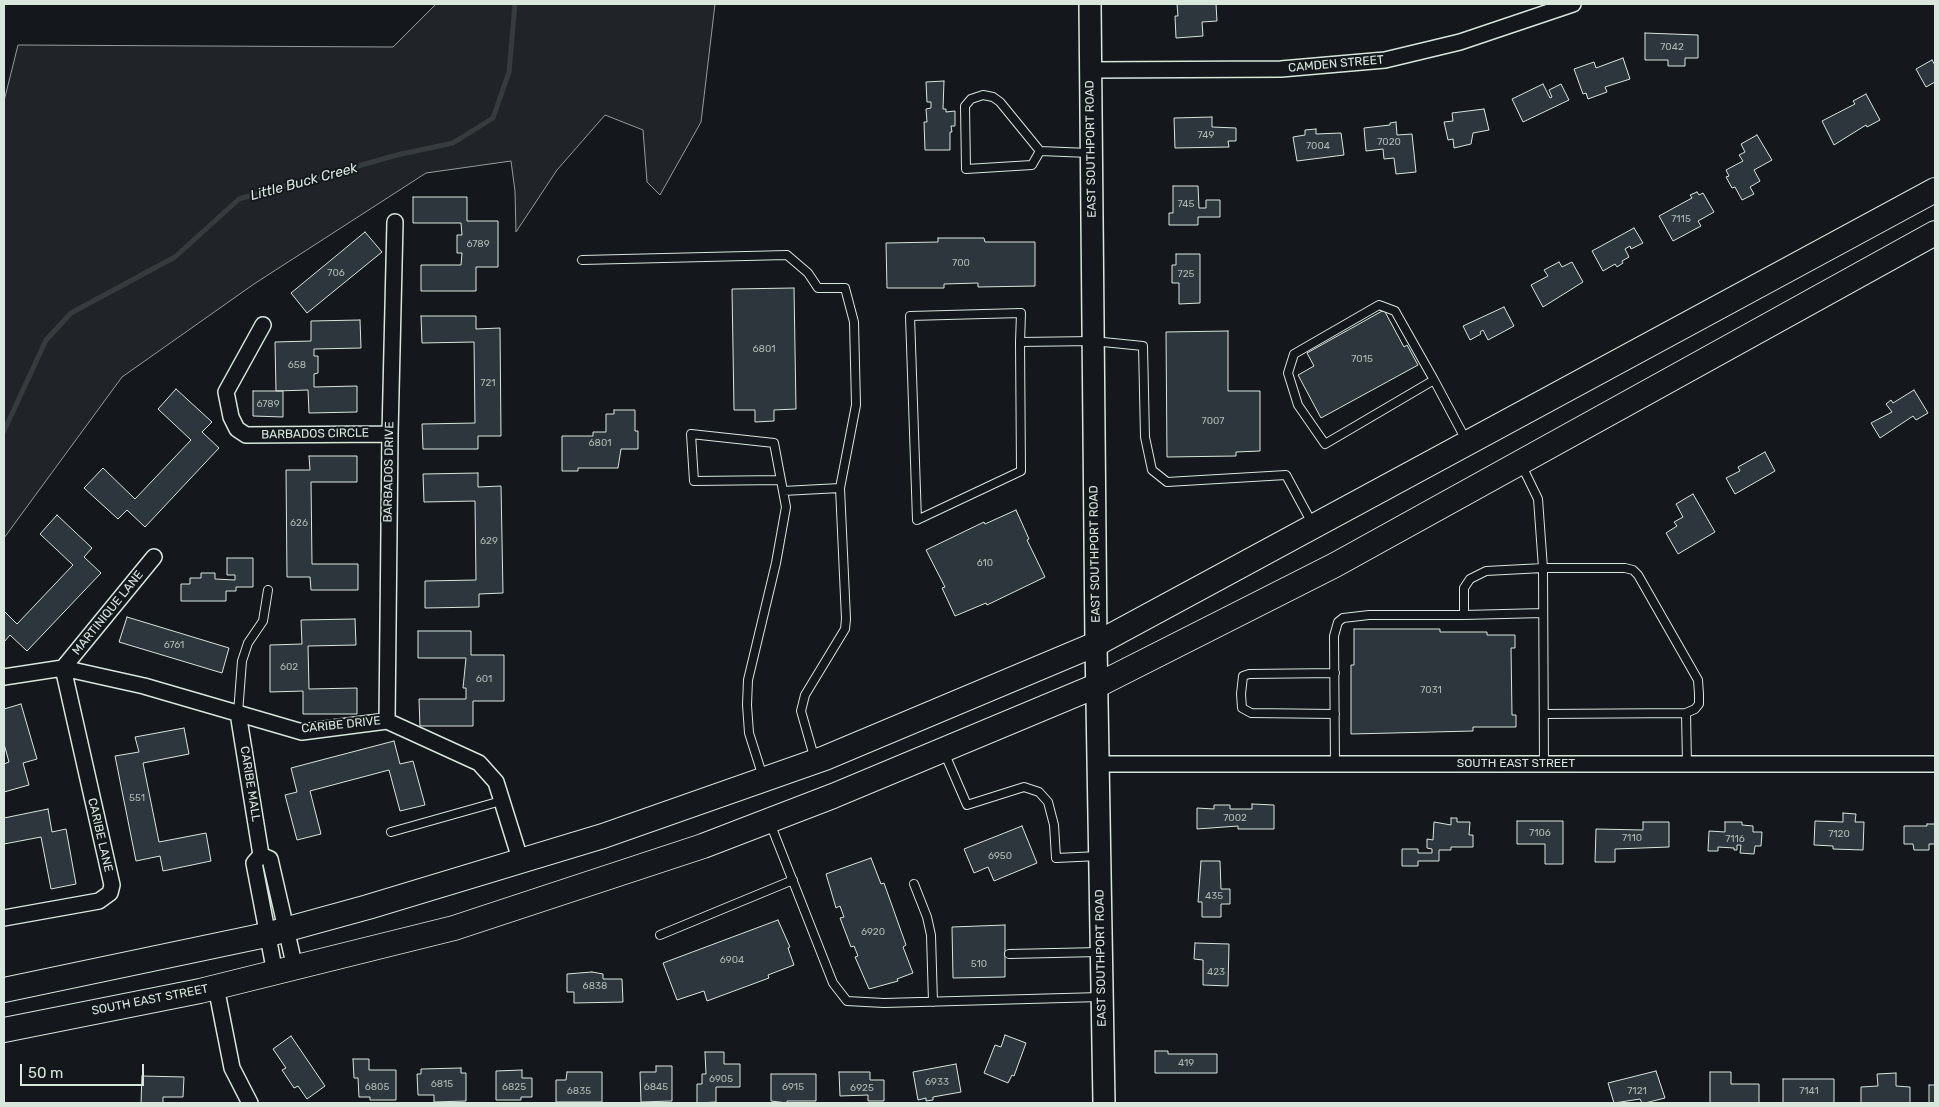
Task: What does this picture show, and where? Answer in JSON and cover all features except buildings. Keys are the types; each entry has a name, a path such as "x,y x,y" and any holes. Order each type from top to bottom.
{"main road":[{"name":"EAST SOUTHPORT ROAD","path":"1090,4 1096,686 1104,1103"},
{"path":"4,990 276,932 521,862 603,836 816,762 1096,644 1935,190"},
{"name":"SOUTH EAST STREET","path":"4,1030 216,987 454,928 703,846 943,751 1096,686 1335,565 1934,237"}],"street":[{"name":"CAMDEN STREET","path":"1090,70 1281,69 1386,60 1452,45 1573,4"},
{"name":"BARBADOS DRIVE","path":"387,721 390,434 395,222"},
{"name":"BARBADOS CIRCLE","path":"263,325 226,392 231,417 237,429 246,435 390,434"},
{"name":"MARTINIQUE LANE","path":"63,668 154,557"},
{"name":"CARIBE DRIVE","path":"4,677 63,668 144,686 302,732 387,721 479,763 496,782 521,862"},
{"name":"CARIBE LANE","path":"4,918 101,901 108,896 112,889 63,668"},
{"name":"CARIBE MALL","path":"238,712 261,855"},
{"name":"SOUTH EAST STREET","path":"1098,764 1935,764"},
{"name":"CARIBE MALL","path":"261,855 254,863 276,932 285,971"},
{"name":"CARIBE MALL","path":"261,855 270,859 276,932 285,971"},
{"path":"216,987 232,1068 250,1103"}],"lane":[{"path":"1040,151 1032,165 966,168 965,106 971,99 984,95 993,97 1000,102 1040,151 1091,154"},
{"path":"582,260 787,255 808,273 818,288 845,288 854,322 856,405 840,488 845,629 805,695 801,712 816,762"},
{"path":"1434,380 1325,444 1298,405 1288,373 1294,354 1379,304 1395,311 1434,380 1468,444"},
{"path":"1021,313 1020,342 1021,471 917,520 910,316 1021,313"},
{"path":"1020,342 1093,341 1144,346 1145,437 1152,470 1167,482 1286,475 1314,527"},
{"path":"764,779 750,733 747,705 748,680 776,563 786,507 774,443 691,434 694,481 780,480"},
{"path":"1520,462 1538,499 1543,568 1544,764"},
{"path":"783,491 840,488"},
{"path":"1464,615 1464,588 1470,579 1486,571 1543,568 1625,568 1638,575 1698,680 1699,704 1695,709 1686,713 1544,714"},
{"path":"238,712 242,661 248,643 263,620 268,590"},
{"path":"1335,764 1335,628 1343,618 1543,613"},
{"path":"1335,673 1249,674 1243,676 1240,694 1242,708 1251,713 1335,714"},
{"path":"1686,713 1687,764"},
{"path":"943,751 967,805 1024,787 1039,792 1048,802 1054,825 1056,858 1099,856"},
{"path":"391,832 502,800"},
{"path":"769,821 833,983 847,1001 933,1002 1102,997"},
{"path":"660,935 793,880"},
{"path":"914,884 927,917 931,935 933,1002"},
{"path":"1009,954 1101,952"}],"shaded area":[{"path":"436,4 715,4 701,122 660,195 647,182 643,130 605,115 557,170 516,232 515,191 511,161 426,173 254,284 122,377 4,538 4,101 18,45 393,47"}],"waterway":[{"name":"Little Buck Creek","path":"4,431 46,340 71,313 175,257 239,199 401,154 453,143 493,118 509,72 515,4"}]}
